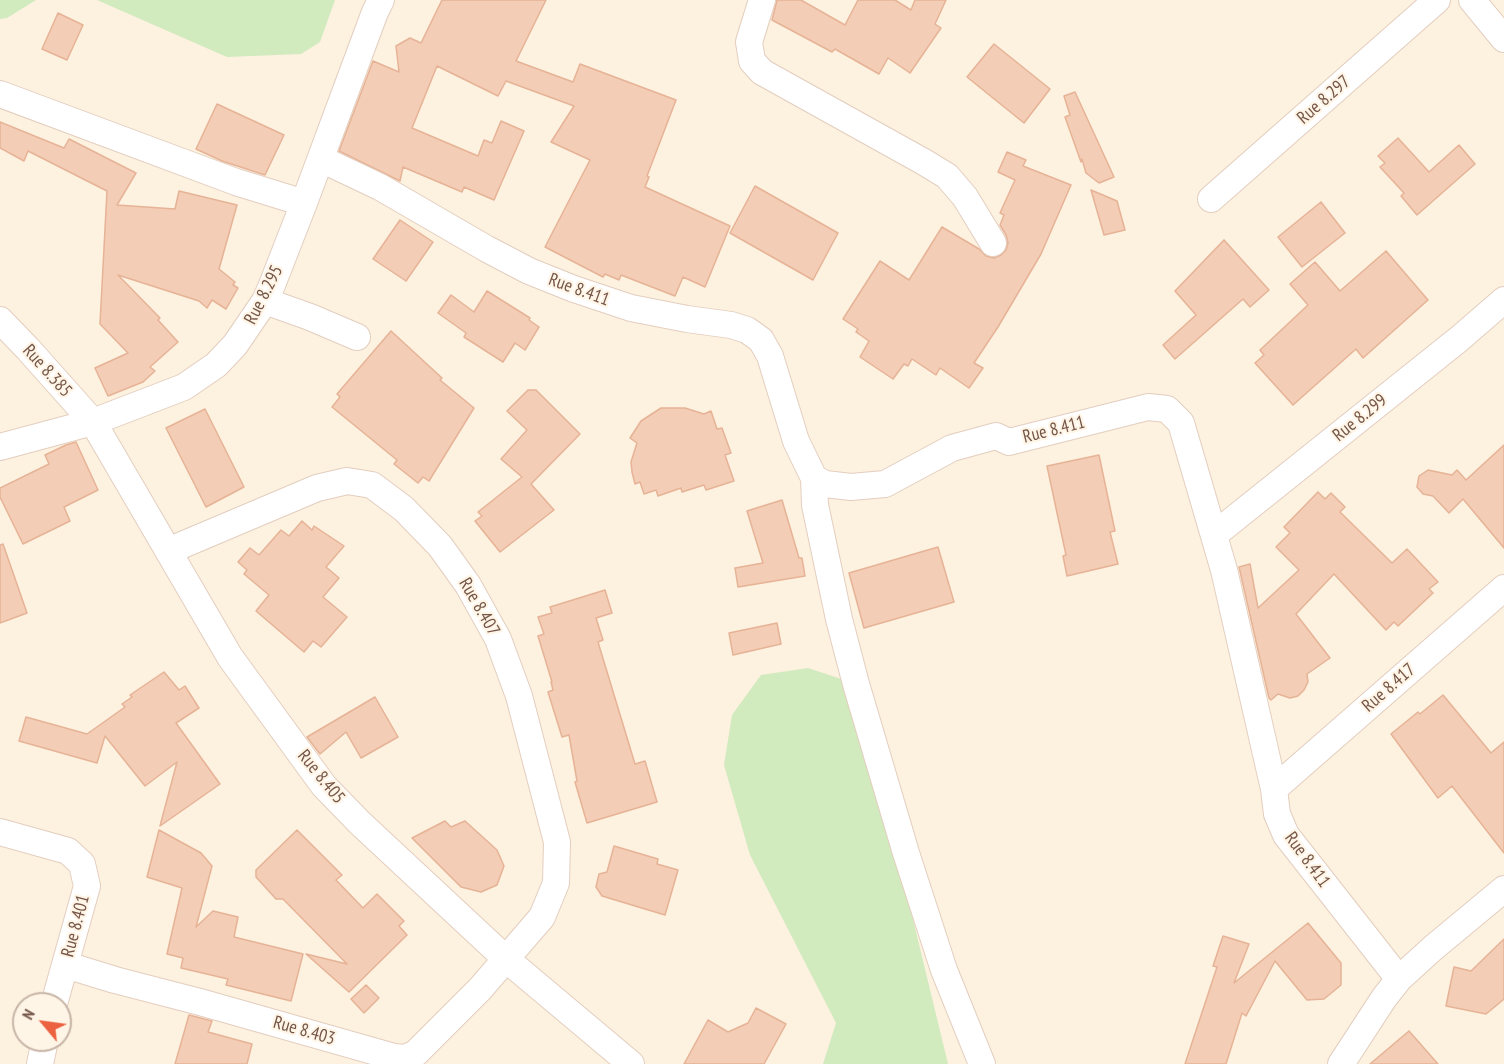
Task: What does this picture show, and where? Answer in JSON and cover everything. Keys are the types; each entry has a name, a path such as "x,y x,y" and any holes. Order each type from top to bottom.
{"street":[{"name":"Rue 8.295","path":"0,447 93,422 184,387 216,365 235,345 265,301 381,0"},
{"path":"762,0 749,42 752,61 762,72 947,176 965,197 993,243"},
{"name":"Rue 8.297","path":"1211,199 1437,0"},
{"path":"1472,0 1504,39"},
{"path":"0,93 236,182 304,203"},
{"name":"Rue 8.411","path":"321,159 380,187 529,271 574,290 631,308 747,330 761,340 770,356 796,441 814,478 825,484 851,487 885,484 952,448 996,436 1008,442 1148,407 1167,409 1181,423 1224,570 1274,789 1277,814 1286,835 1399,980"},
{"name":"Rue 8.299","path":"1214,535 1459,339 1504,300"},
{"path":"265,301 357,337"},
{"name":"Rue 8.385","path":"0,320 93,422"},
{"name":"Rue 8.405","path":"93,422 230,657 324,786 506,959 631,1064"},
{"path":"814,478 815,505 839,619 856,684 906,853 944,970 982,1064"},
{"name":"Rue 8.407","path":"168,551 316,488 347,481 372,485 404,509 440,546 468,585 498,639 519,696 557,842 556,884 542,917 506,959"},
{"name":"Rue 8.417","path":"1274,789 1504,588"},
{"name":"Rue 8.401","path":"0,832 68,852 82,864 87,886 58,992"},
{"path":"1341,1064 1384,998 1399,980 1433,948 1504,889"},
{"name":"Rue 8.403","path":"66,965 394,1057 405,1058 416,1053 480,989 506,959"}],"green space":[{"path":"0,0 36,0 7,18 0,19"},
{"path":"97,0 335,0 320,42 301,54 227,57"},
{"path":"808,668 856,684 948,1064 823,1064 836,1023 750,855 724,765 732,715 761,675"}],"building":[{"path":"442,0 546,0 516,61 573,82 580,64 676,100 647,176 649,177 645,187 730,226 705,287 683,277 675,296 621,275 619,280 605,274 603,277 545,247 590,160 551,142 574,106 506,81 498,96 437,66 412,128 478,156 484,140 492,143 501,121 524,131 494,200 464,187 462,192 403,167 400,181 339,151 373,61 399,72 396,46 410,38 421,43"},
{"path":"777,0 801,0 845,25 858,0 895,0 911,10 915,0 946,0 935,24 941,28 910,73 888,58 879,74 835,49 832,52 772,20"},
{"path":"58,13 83,25 67,60 42,49"},
{"path":"994,44 1050,89 1024,123 967,77"},
{"path":"1075,92 1114,177 1099,183 1086,173 1065,117 1070,115 1064,96"},
{"path":"217,104 284,135 265,175 222,161 196,149"},
{"path":"0,122 64,148 69,139 136,173 117,205 175,209 179,191 237,205 219,269 235,282 233,285 238,288 226,309 212,300 207,308 199,301 118,275 160,318 158,320 178,342 150,367 155,371 143,382 108,396 95,368 128,353 100,324 107,191 28,151 24,161 0,148"},
{"path":"1398,138 1429,172 1459,145 1475,164 1417,215 1401,196 1404,193 1380,167 1385,163 1378,156"},
{"path":"1007,152 1026,160 1023,166 1071,185 1041,254 974,363 983,368 969,388 940,368 936,375 912,359 908,366 904,364 893,379 860,357 869,341 856,332 858,329 843,319 880,261 909,280 942,227 979,249 986,256 994,258 1006,250 1008,243 1000,225 1004,215 1000,213 1015,180 998,172"},
{"path":"755,186 838,233 813,280 730,233"},
{"path":"1091,190 1117,201 1125,230 1104,235"},
{"path":"1321,202 1345,233 1302,267 1278,237"},
{"path":"400,220 433,242 406,281 373,259"},
{"path":"1224,240 1269,290 1250,307 1243,299 1175,359 1163,345 1196,315 1175,291"},
{"path":"1386,251 1428,300 1363,358 1356,349 1293,405 1255,363 1264,355 1260,350 1308,305 1290,284 1315,262 1340,291"},
{"path":"487,291 530,318 529,320 539,327 525,350 515,343 503,362 464,337 466,333 438,313 451,295 474,312"},
{"path":"391,331 442,378 440,380 474,408 429,481 423,477 418,483 394,464 397,460 332,407 340,397 337,394"},
{"path":"528,390 536,390 580,434 531,484 554,510 500,552 475,521 482,516 478,512 522,477 501,459 527,430 507,411"},
{"path":"661,408 685,408 704,414 711,411 717,429 722,428 731,453 725,455 734,481 706,490 704,485 682,492 681,488 658,496 656,490 644,494 640,482 635,484 632,472 631,462 637,443 630,438 641,421"},
{"path":"205,409 244,487 206,507 166,428"},
{"path":"76,442 98,490 64,507 70,521 23,544 0,497 0,488 49,464 45,455"},
{"path":"1504,445 1504,548 1463,499 1449,513 1433,496 1423,494 1417,487 1419,476 1428,470 1452,475 1457,470 1466,480"},
{"path":"1099,455 1115,531 1110,532 1118,564 1067,576 1063,556 1066,555 1047,466"},
{"path":"1318,492 1325,499 1331,493 1345,507 1340,512 1392,563 1407,549 1438,582 1429,589 1433,593 1398,626 1394,622 1386,630 1334,574 1296,614 1330,658 1307,674 1308,682 1298,696 1290,698 1278,694 1271,700 1239,567 1250,564 1258,608 1299,570 1276,547 1290,533 1284,527"},
{"path":"782,500 799,558 802,558 805,576 738,587 735,568 763,563 747,511"},
{"path":"302,521 312,530 314,526 344,546 326,567 339,578 323,597 347,617 321,647 313,641 304,652 256,611 269,595 244,574 247,570 238,562 250,548 259,555 281,530 289,536"},
{"path":"3,544 27,613 0,623 0,545"},
{"path":"938,547 954,602 864,628 849,573"},
{"path":"605,590 612,613 596,618 603,640 598,642 635,764 645,761 657,802 587,823 575,782 577,781 569,735 562,737 548,692 553,690 552,682 538,636 544,634 538,617 552,613 550,607"},
{"path":"777,623 781,644 733,655 729,633"},
{"path":"164,672 179,690 185,686 199,708 176,723 220,784 160,826 177,762 145,786 105,736 97,763 19,741 26,717 87,734 125,707 122,704 132,697 130,695"},
{"path":"1443,695 1491,753 1504,742 1504,853 1452,786 1438,798 1391,734"},
{"path":"375,697 398,737 361,758 346,732 320,754 307,737"},
{"path":"445,821 451,827 465,821 497,850 504,866 497,885 481,892 461,887 412,838"},
{"path":"159,830 201,853 212,866 196,927 213,911 238,917 234,937 303,954 291,1001 226,985 228,979 181,968 183,958 167,954 182,888 147,877"},
{"path":"297,830 342,875 336,880 363,908 377,894 404,921 399,926 407,935 349,992 306,954 347,964 283,899 276,899 256,877 256,870"},
{"path":"614,846 658,859 657,864 678,870 665,915 602,896 596,887 599,874 607,872"},
{"path":"1308,923 1341,963 1341,985 1324,999 1307,1000 1275,961 1246,1016 1242,1013 1226,1064 1185,1064 1217,967 1213,966 1223,936 1249,944 1234,983"},
{"path":"1504,939 1504,999 1486,1014 1446,1006 1454,967 1471,971"},
{"path":"366,985 379,998 364,1013 351,999"},
{"path":"756,1008 786,1024 764,1064 684,1064 708,1020 728,1032 748,1023"},
{"path":"189,1015 212,1021 208,1032 252,1044 247,1064 175,1064"},
{"path":"1409,1031 1438,1064 1370,1064"}]}
